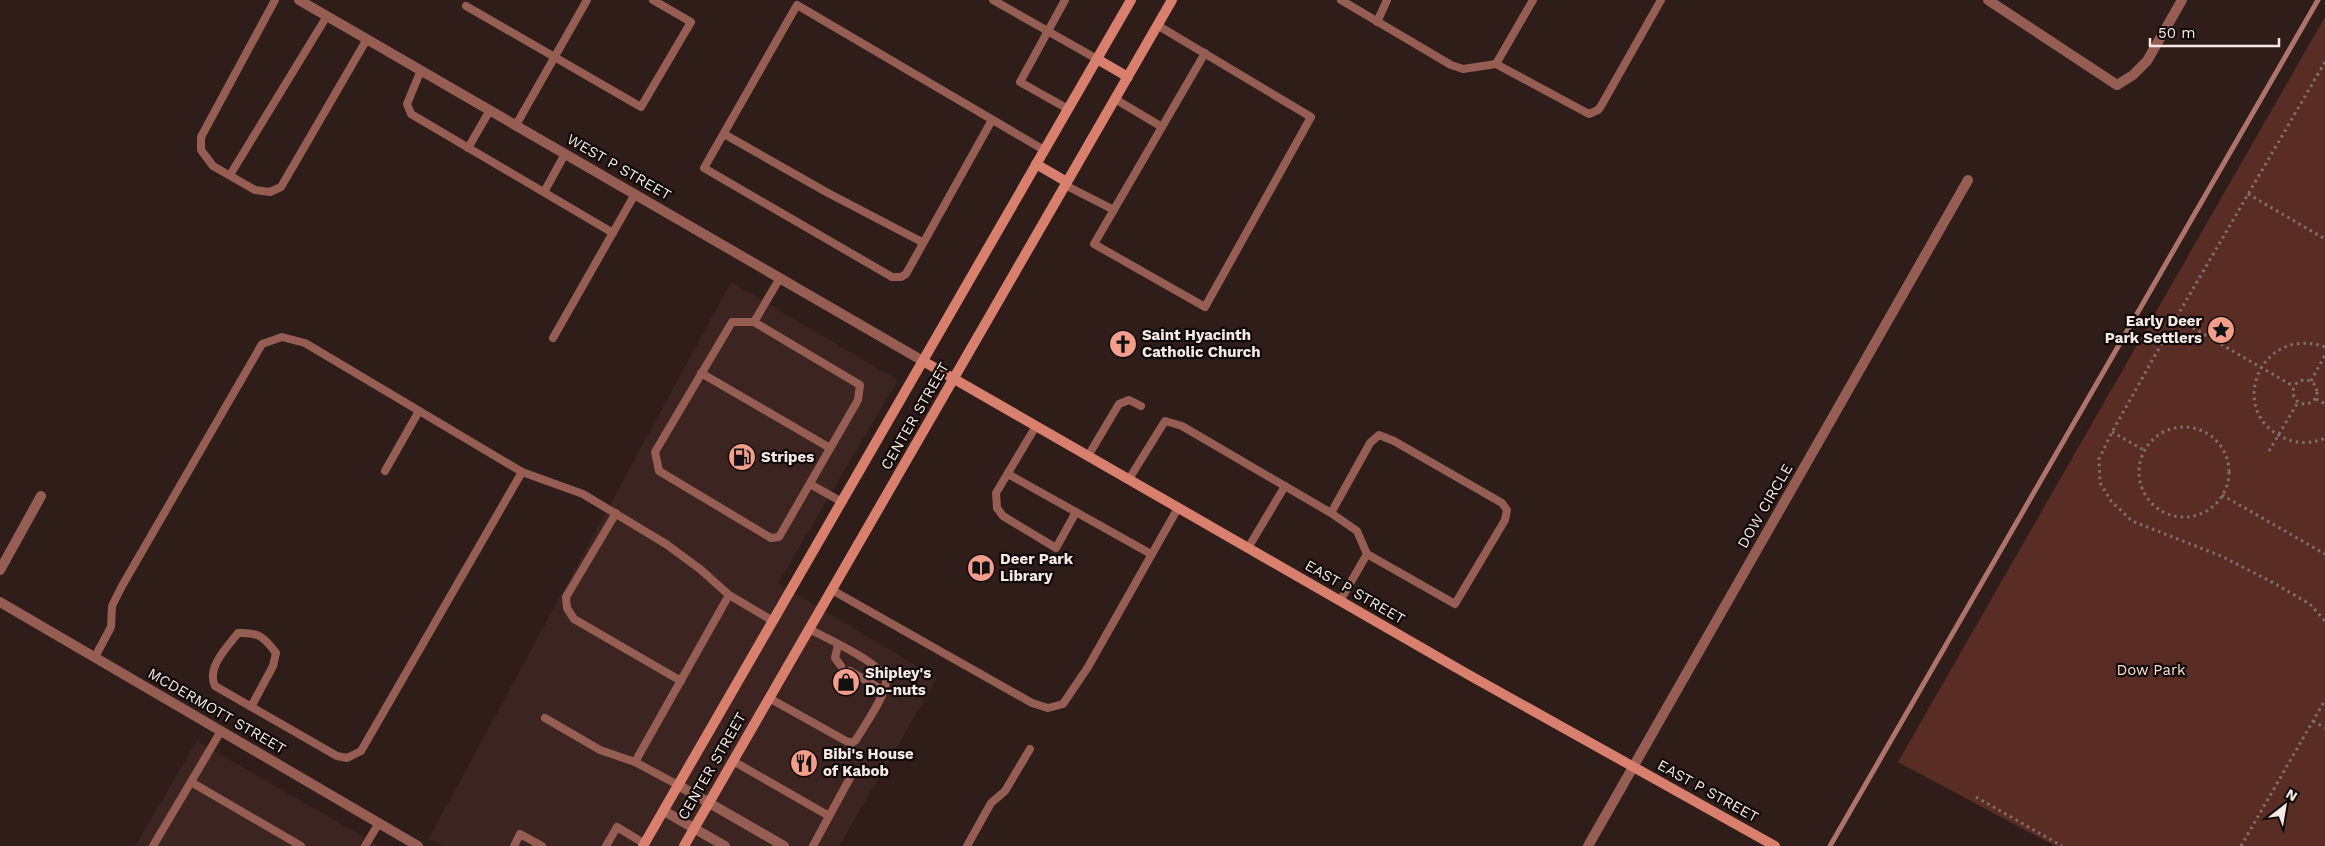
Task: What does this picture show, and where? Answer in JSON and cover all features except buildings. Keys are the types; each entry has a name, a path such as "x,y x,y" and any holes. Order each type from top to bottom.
{"main road":[{"name":"CENTER STREET","path":"644,845 1131,0"},
{"name":"CENTER STREET","path":"684,846 1172,0"},
{"path":"1097,59 1128,77"},
{"path":"1036,164 1066,184"},
{"name":"EAST P STREET","path":"923,361 1340,601 1775,846"}],"street":[{"name":"WEST P STREET","path":"300,0 923,361"},
{"path":"1988,0 2117,85 2133,75 2148,61 2182,0"},
{"name":"DOW CIRCLE","path":"1588,846 1968,180"},
{"path":"0,570 41,496"},
{"name":"MCDERMOTT STREET","path":"0,602 418,846"},
{"path":"678,785 773,843 784,846"},
{"path":"664,811 725,846"}],"lane":[{"path":"275,0 202,137 201,150 213,166 255,190 270,192 281,187 367,39"},
{"path":"516,125 587,0"},
{"path":"466,6 641,107 691,22 653,0"},
{"path":"994,0 1097,59"},
{"path":"1065,0 1020,82 1068,109"},
{"path":"1340,0 1452,65 1463,70 1496,64 1584,113 1594,113 1601,106 1661,0"},
{"path":"1377,22 1387,0"},
{"path":"1496,64 1533,0"},
{"path":"992,120 922,242 906,274 901,277 892,277 704,168 797,5 1044,150"},
{"path":"230,176 327,16"},
{"path":"1157,25 1205,53 1311,117 1205,307 1094,244 1205,53"},
{"path":"422,70 407,104 410,114 613,232"},
{"path":"1115,99 1162,127"},
{"path":"468,148 490,110"},
{"path":"724,134 828,193 922,242"},
{"path":"544,192 565,154"},
{"path":"1066,184 1114,210"},
{"path":"552,338 635,194"},
{"path":"754,322 780,278"},
{"path":"732,322 754,322 860,385 858,400 779,538 770,538 659,471 655,452 701,373 732,322"},
{"path":"95,657 111,627 112,606 122,586 262,344 282,337 305,343 522,472 583,494 616,513 700,568 729,595 772,621"},
{"path":"701,373 830,448"},
{"path":"1088,456 1119,404 1130,400 1141,406"},
{"path":"385,471 419,411"},
{"path":"1129,479 1162,419 1182,426 1331,513 1357,531 1367,554 1455,604 1505,520 1507,510 1502,503 1394,441 1379,435 1370,443 1331,513"},
{"path":"1036,426 996,493 997,508 1003,516 1056,548 1076,512"},
{"path":"251,707 273,666 276,653 265,639 251,632 238,633 225,649 213,670 211,679 215,686 251,707 337,756 347,758 361,751 522,472"},
{"path":"1008,474 1151,554"},
{"path":"810,484 842,502"},
{"path":"1248,548 1285,486"},
{"path":"832,590 1032,703 1048,708 1063,704 1088,667 1178,508"},
{"path":"616,513 566,597 567,608 574,619 681,681"},
{"path":"1340,601 1367,554"},
{"path":"635,762 729,595"},
{"path":"769,698 852,743 856,740 884,691 886,681 884,673 872,664 809,629"},
{"path":"838,645 835,658 841,666"},
{"path":"850,670 884,691"},
{"path":"545,718 600,750 635,762 678,785"},
{"path":"154,846 221,731"},
{"path":"967,846 991,803 1005,791 1030,749"},
{"path":"733,761 829,816"},
{"path":"813,846 851,776"},
{"path":"191,782 302,846"},
{"path":"365,846 379,823"},
{"path":"606,846 617,827 644,845"},
{"path":"514,846 520,834 542,846"}],"path":[{"path":"2325,62 2176,318 2112,432 2099,460 2100,483 2111,501 2132,522 2221,556 2270,581 2310,604 2325,621"},
{"path":"2248,194 2325,239"},
{"path":"2176,318 2293,386"},
{"path":"2325,347 2307,342 2286,346 2269,356 2261,367 2255,382 2255,403 2263,421 2278,435 2299,442 2310,442 2325,438"},
{"path":"2311,381 2325,355"},
{"path":"2293,386 2304,378 2311,381 2317,385 2316,399"},
{"path":"2293,386 2293,398 2305,406 2316,399"},
{"path":"2316,399 2325,404"},
{"path":"2269,451 2298,402"},
{"path":"2192,428 2206,433 2221,448 2228,467 2228,482 2222,495 2212,507 2191,516 2184,517 2168,514 2155,507 2145,495 2139,480 2139,465 2144,450 2152,439 2171,429 2192,428"},
{"path":"2112,432 2144,450"},
{"path":"2222,495 2325,554"},
{"path":"2241,846 2325,700"},
{"path":"2313,721 2325,728"},
{"path":"1976,796 2062,846"}],"shaded area":[{"path":"731,282 898,380 778,583 937,678 839,846 443,846 429,838"},
{"path":"197,741 380,846 135,846"}],"green space":[{"name":"Dow Park","path":"2325,17 2325,846 2055,846 1898,762"}],"waterway":[{"path":"1830,846 2318,0"}],"place":[{"name":"Early Deer Park Settlers","path":"2221,330"},
{"name":"Saint Hyacinth Catholic Church","path":"1123,344"},
{"name":"Stripes","path":"742,457"},
{"name":"Deer Park Library","path":"981,568"},
{"name":"Shipley's Do-nuts","path":"846,682"},
{"name":"Bibi's House of Kabob","path":"804,763"}]}
